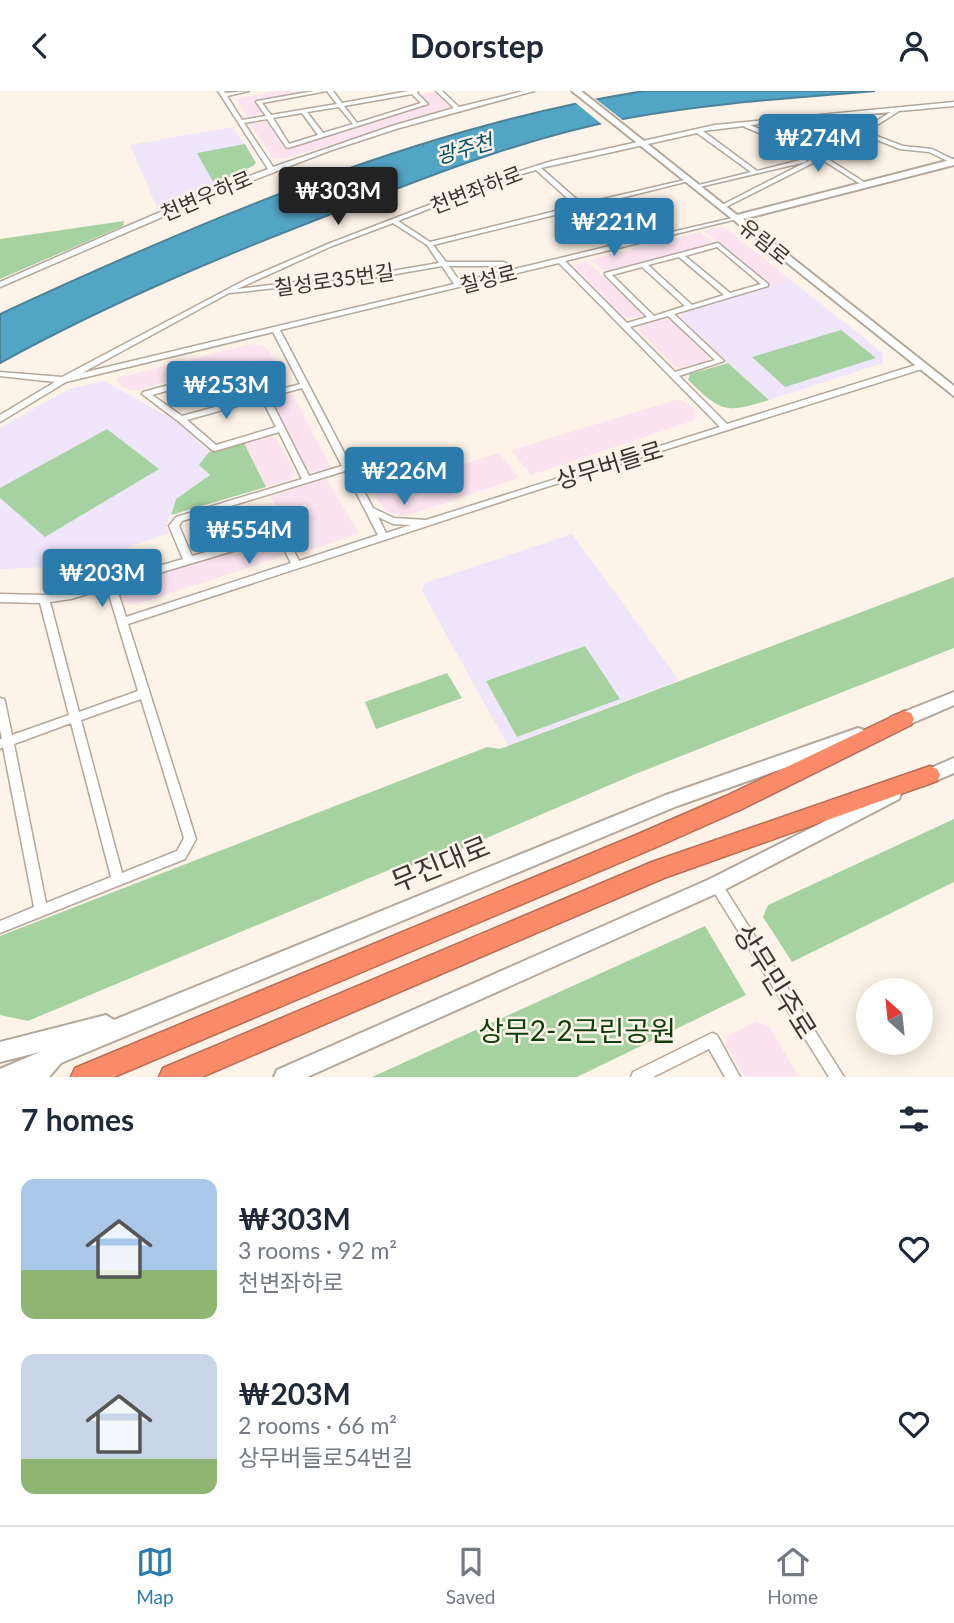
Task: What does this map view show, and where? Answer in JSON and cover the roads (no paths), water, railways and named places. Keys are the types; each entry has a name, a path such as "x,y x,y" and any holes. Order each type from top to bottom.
{"highway":[{"name":"무진대로","path":"84,1077 644,842 733,803 904,719"},
{"path":"172,1077 660,869 930,775"}],"main road":[{"name":"유림로","path":"576,91 954,392"},
{"name":"칠성로","path":"735,218 954,162"},
{"name":"무진대로","path":"5,1077 155,1012 672,800 904,719 954,698"},
{"path":"284,1077 716,885 954,765"},
{"path":"0,1052 155,1012"},
{"path":"36,1077 56,1054"}],"street":[{"path":"246,91 223,93 271,169"},
{"path":"241,122 268,117 340,105 415,91 425,104 288,146 268,117 260,102 324,91"},
{"path":"330,91 356,125"},
{"path":"439,91 459,110"},
{"name":"천변우하로","path":"0,285 271,169 459,110 531,91"},
{"name":"천변좌하로","path":"0,419 63,380 225,293 319,250 537,167 637,141 743,124 954,104"},
{"path":"722,207 821,157 897,110"},
{"path":"303,111 322,136"},
{"path":"743,124 821,157 865,185"},
{"path":"699,131 756,173"},
{"path":"862,132 902,148 930,150 954,162"},
{"path":"696,187 821,157"},
{"path":"537,167 622,244"},
{"path":"429,244 687,180"},
{"name":"칠성로","path":"63,380 735,218"},
{"name":"칠성로35번길","path":"394,221 429,244 459,285"},
{"path":"626,326 766,285 718,245 607,274 652,318"},
{"path":"680,255 729,296"},
{"path":"560,260 725,427"},
{"name":"칠성로35번길","path":"225,293 295,284 332,283 444,264 504,264 514,271"},
{"path":"643,264 690,307"},
{"path":"669,313 720,361 673,375"},
{"path":"276,330 373,511 384,538"},
{"path":"280,429 215,448 181,418 146,394 249,365 307,480"},
{"name":"상무버들로","path":"122,622 922,366"},
{"path":"0,374 63,380"},
{"path":"181,418 305,386"},
{"path":"189,561 174,526 179,519 349,467"},
{"path":"373,511 393,521 430,522"},
{"path":"0,598 44,599 111,586 273,536 284,539 297,566"},
{"path":"0,927 181,856 190,839 111,586"},
{"path":"44,599 118,881"},
{"path":"4,742 144,693"},
{"path":"0,702 4,742 41,911"},
{"name":"상무민주로","path":"716,885 837,1077"},
{"path":"638,1077 712,1040 733,1077"}],"water":[{"name":"광주천","path":"644,91 875,91 690,108 628,118 521,145 416,181 215,261 84,319 0,363 0,314 155,244 315,180 397,152 479,127"}],"park label":[{"name":"상무2-2근린공원","path":"577,1030"}]}
